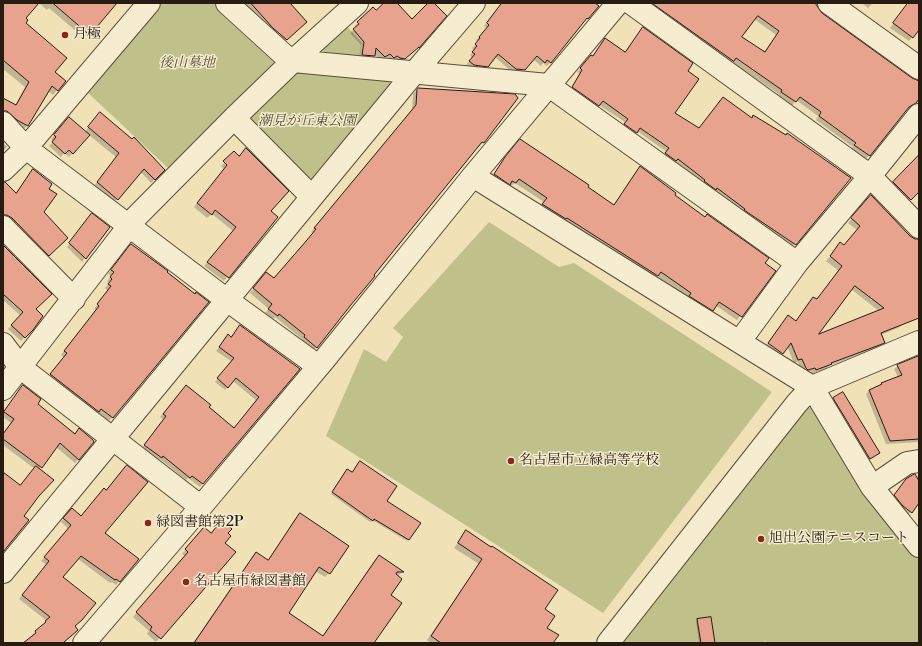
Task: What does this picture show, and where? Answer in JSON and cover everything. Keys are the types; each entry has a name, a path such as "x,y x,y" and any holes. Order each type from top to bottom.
{"street":[{"path":"3,170 26,148 149,3"},
{"path":"227,3 284,55 293,61 548,85 796,263"},
{"path":"3,389 74,299 128,226 234,118 356,3"},
{"path":"3,572 414,73 474,3"},
{"path":"91,641 548,85 618,3"},
{"path":"631,3 870,176 919,227"},
{"path":"829,3 919,68"},
{"path":"740,341 796,263 870,176 919,115"},
{"path":"234,118 312,197"},
{"path":"3,123 26,148 227,300 318,366"},
{"path":"474,176 812,387 872,487 919,546"},
{"path":"3,227 74,299"},
{"path":"608,643 797,403 812,387 919,342"},
{"path":"3,344 20,367 201,507"},
{"path":"872,487 907,463 919,461"}],"green space":[{"name":"後山墓地","path":"160,3 217,3 275,55 275,63 169,169 85,90"},
{"path":"344,23 362,43 359,60 326,58 321,44"},
{"name":"潮見が丘東公園","path":"292,71 387,77 393,89 314,185 246,117"},
{"path":"489,222 559,267 574,263 772,392 603,613 326,436 364,349 386,362 403,337 393,328"},
{"path":"803,408 817,408 868,494 919,557 919,643 769,643 765,641 764,643 619,643"}],"building":[{"path":"3,3 39,3 26,18 28,20 26,23 67,58 55,72 66,81 58,91 52,86 28,126 17,120 7,111 3,111 3,98 16,105 29,82 3,60"},
{"path":"53,3 117,3 89,34"},
{"path":"251,3 290,3 307,22 287,40 273,28"},
{"path":"384,3 397,3 412,19 428,3 434,3 447,16 419,48 405,59 397,56 394,58 390,54 385,57 376,48 375,56 362,55 364,42 353,29 359,24 357,22 373,7 376,10"},
{"path":"502,3 595,3 599,6 588,19 587,18 551,63 547,60 545,63 537,56 525,70 516,69 498,54 488,67 474,65 469,61 475,54 472,52 477,46 475,44 489,25 487,23"},
{"path":"652,3 815,3 822,13 912,78 919,81 919,99 916,103 909,107 870,156 854,145 856,143 819,116 821,112 800,97 796,102 781,92 782,90 736,58 734,61","holes":["758,16 779,31 765,52 742,37"]},
{"path":"908,3 919,3 919,30 913,38 893,23"},
{"path":"643,27 693,63 688,71 699,79 675,113 699,128 723,97 752,118 753,115 786,135 787,133 851,178 796,245 744,210 745,209 717,188 716,190 678,159 676,161 665,153 669,148 640,128 637,133 624,124 628,119 603,101 599,106 572,87 582,70 580,68 591,55 593,56 605,38 625,52"},
{"path":"418,88 515,94 518,98 484,143 482,142 317,348 304,337 305,335 279,314 278,316 268,309 272,304 253,288 266,272 274,278 307,240 316,229 314,228 416,105"},
{"path":"100,112 132,139 134,137 165,170 155,180 144,169 118,200 97,182 119,153 88,127"},
{"path":"69,117 90,135 73,154 69,150 65,154 52,142 56,137 54,135"},
{"path":"520,139 589,185 588,187 614,205 640,166 676,193 675,195 705,217 707,214 769,258 765,263 776,271 742,317 719,302 713,311 689,296 691,293 661,272 658,276 567,218 566,219 542,204 547,198 519,179 516,183 512,181 510,185 494,174 505,157"},
{"path":"246,148 289,191 271,211 278,217 229,278 207,262 236,227 215,210 212,215 197,203 227,165 223,161 234,151 239,156"},
{"path":"919,155 919,192 911,200 893,182"},
{"path":"33,169 52,184 49,189 57,194 44,212 68,238 49,256 12,218 7,215 3,215 3,182 5,182 16,193"},
{"path":"871,195 910,236 915,239 919,239 919,318 881,333 885,343 816,370 815,368 808,370 802,359 798,360 791,343 783,354 768,343 788,315 796,321 813,297 817,299 842,266 830,256 840,242 844,245 860,226 851,218","holes":["855,286 884,308 819,334"]},
{"path":"92,213 110,227 86,259 69,243"},
{"path":"131,244 168,271 167,272 195,294 196,292 209,302 113,418 101,409 99,412 50,374 67,353 64,351 99,306 97,304 111,286 108,284 112,279 110,277 114,272 111,270"},
{"path":"3,245 52,294 36,309 43,316 25,338 11,325 23,312 3,294"},
{"path":"240,325 300,369 203,484 192,476 190,478 163,456 162,458 144,445 166,416 163,414 186,385 211,405 209,407 234,428 259,397 236,378 228,388 217,378 234,358 219,347 228,334 231,337"},
{"path":"919,356 919,439 890,441 869,390 882,384 881,383 902,375 897,365"},
{"path":"23,385 41,399 38,404 75,434 79,428 93,440 94,442 79,460 60,443 42,468 3,439 3,434 14,419 4,412"},
{"path":"843,392 880,453 870,459 833,398"},
{"path":"360,461 397,486 387,501 421,523 409,540 374,519 373,521 332,492 347,469 352,472"},
{"path":"127,465 148,482 105,533 139,559 120,582 81,556 63,577 96,603 75,626 78,630 63,643 23,643 36,633 35,631 50,617 22,595 49,561 44,557 71,525 63,518 72,508 81,516 104,488 106,490"},
{"path":"36,466 54,480 39,496 24,516 29,520 3,552 3,472 20,485"},
{"path":"915,474 919,481 919,503 912,513 903,506 894,495 906,479"},
{"path":"300,513 349,546 330,574 319,567 289,613 323,636 379,555 404,572 397,572 396,574 402,579 391,595 402,603 374,643 194,643 256,552 268,560"},
{"name":"名古屋市緑図書館","path":"222,520 232,529 228,533 231,536 225,543 236,552 161,639 150,630 152,627 136,612 188,552 185,549 204,527 211,533"},
{"path":"466,530 558,590 545,609 555,616 547,628 559,635 553,643 441,643 431,636 482,559 458,543"},
{"path":"711,617 715,643 701,643 697,619"}],"place":[{"name":"月極","path":"65,35"},
{"name":"名古屋市立緑高等学校","path":"511,461"},
{"name":"緑図書館第2P","path":"148,523"},
{"name":"旭出公園テニスコート","path":"761,539"},
{"name":"名古屋市緑図書館","path":"186,582"}]}
